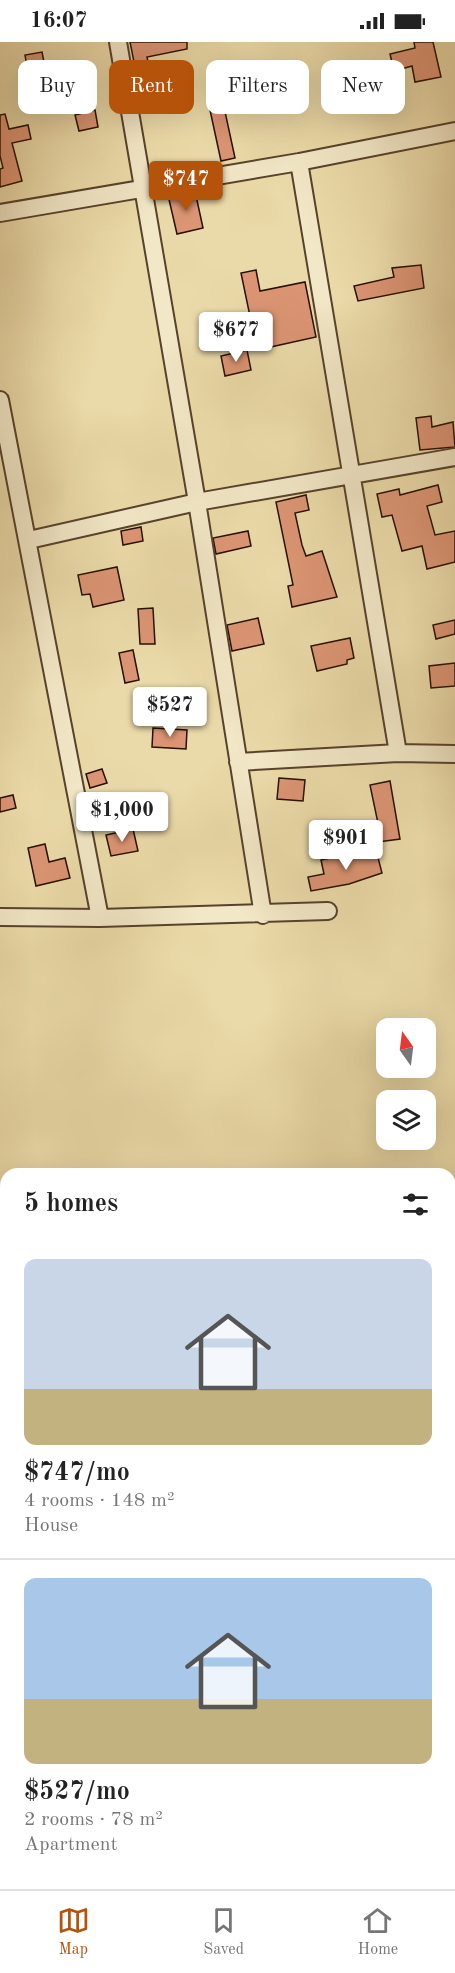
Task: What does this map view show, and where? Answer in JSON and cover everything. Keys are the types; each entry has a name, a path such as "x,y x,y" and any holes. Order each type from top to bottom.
{"street":[{"path":"118,42 197,502 263,915"},
{"path":"0,213 455,133"},
{"path":"299,162 398,753"},
{"path":"0,400 100,918"},
{"path":"28,540 197,502 455,458"},
{"path":"238,762 398,753 455,753"},
{"path":"0,917 100,918 263,915 328,911"}],"building":[{"path":"130,42 187,42 187,49 147,57 148,60 134,60"},
{"path":"414,42 433,42 441,77 415,82 412,66 405,68 405,60 391,60 390,54 415,48"},
{"path":"42,52 44,60 26,60 25,55"},
{"path":"5,114 9,129 28,125 31,139 12,143 22,181 0,187 0,169 3,168 0,156 0,115"},
{"path":"96,114 98,127 79,131 75,115"},
{"path":"211,114 226,114 235,158 221,161"},
{"path":"195,191 203,228 177,234 168,195"},
{"path":"421,265 424,288 358,301 354,286 394,277 392,268"},
{"path":"256,270 260,291 305,282 316,337 257,350 241,273"},
{"path":"247,350 251,370 225,376 221,356"},
{"path":"431,416 432,427 453,422 455,447 420,450 416,418"},
{"path":"438,485 442,502 427,506 435,535 455,531 455,562 427,569 422,546 402,551 392,515 382,517 377,494 399,489 400,495"},
{"path":"306,495 309,510 295,513 302,545 306,556 322,551 337,597 292,607 288,586 293,585 276,502"},
{"path":"141,527 143,541 123,545 121,531"},
{"path":"248,531 251,546 216,554 213,538"},
{"path":"117,567 124,600 93,607 90,594 82,595 78,575"},
{"path":"153,608 155,644 140,644 138,609"},
{"path":"258,618 264,644 232,651 227,625"},
{"path":"455,620 455,634 436,639 433,625"},
{"path":"350,638 354,658 347,660 347,664 317,671 311,646"},
{"path":"133,650 139,680 125,683 119,653"},
{"path":"455,663 455,686 431,688 429,666"},
{"path":"153,728 187,730 186,749 152,747"},
{"path":"102,769 107,783 90,788 86,774"},
{"path":"279,778 305,780 303,801 277,799"},
{"path":"390,781 400,839 378,842 376,829 379,828 370,785"},
{"path":"13,795 16,808 0,812 0,798"},
{"path":"133,829 138,851 111,856 106,835"},
{"path":"45,844 49,862 65,858 70,878 36,886 28,848"},
{"path":"376,850 382,873 349,884 311,891 308,877 324,874 321,860 343,855 344,858"}]}
